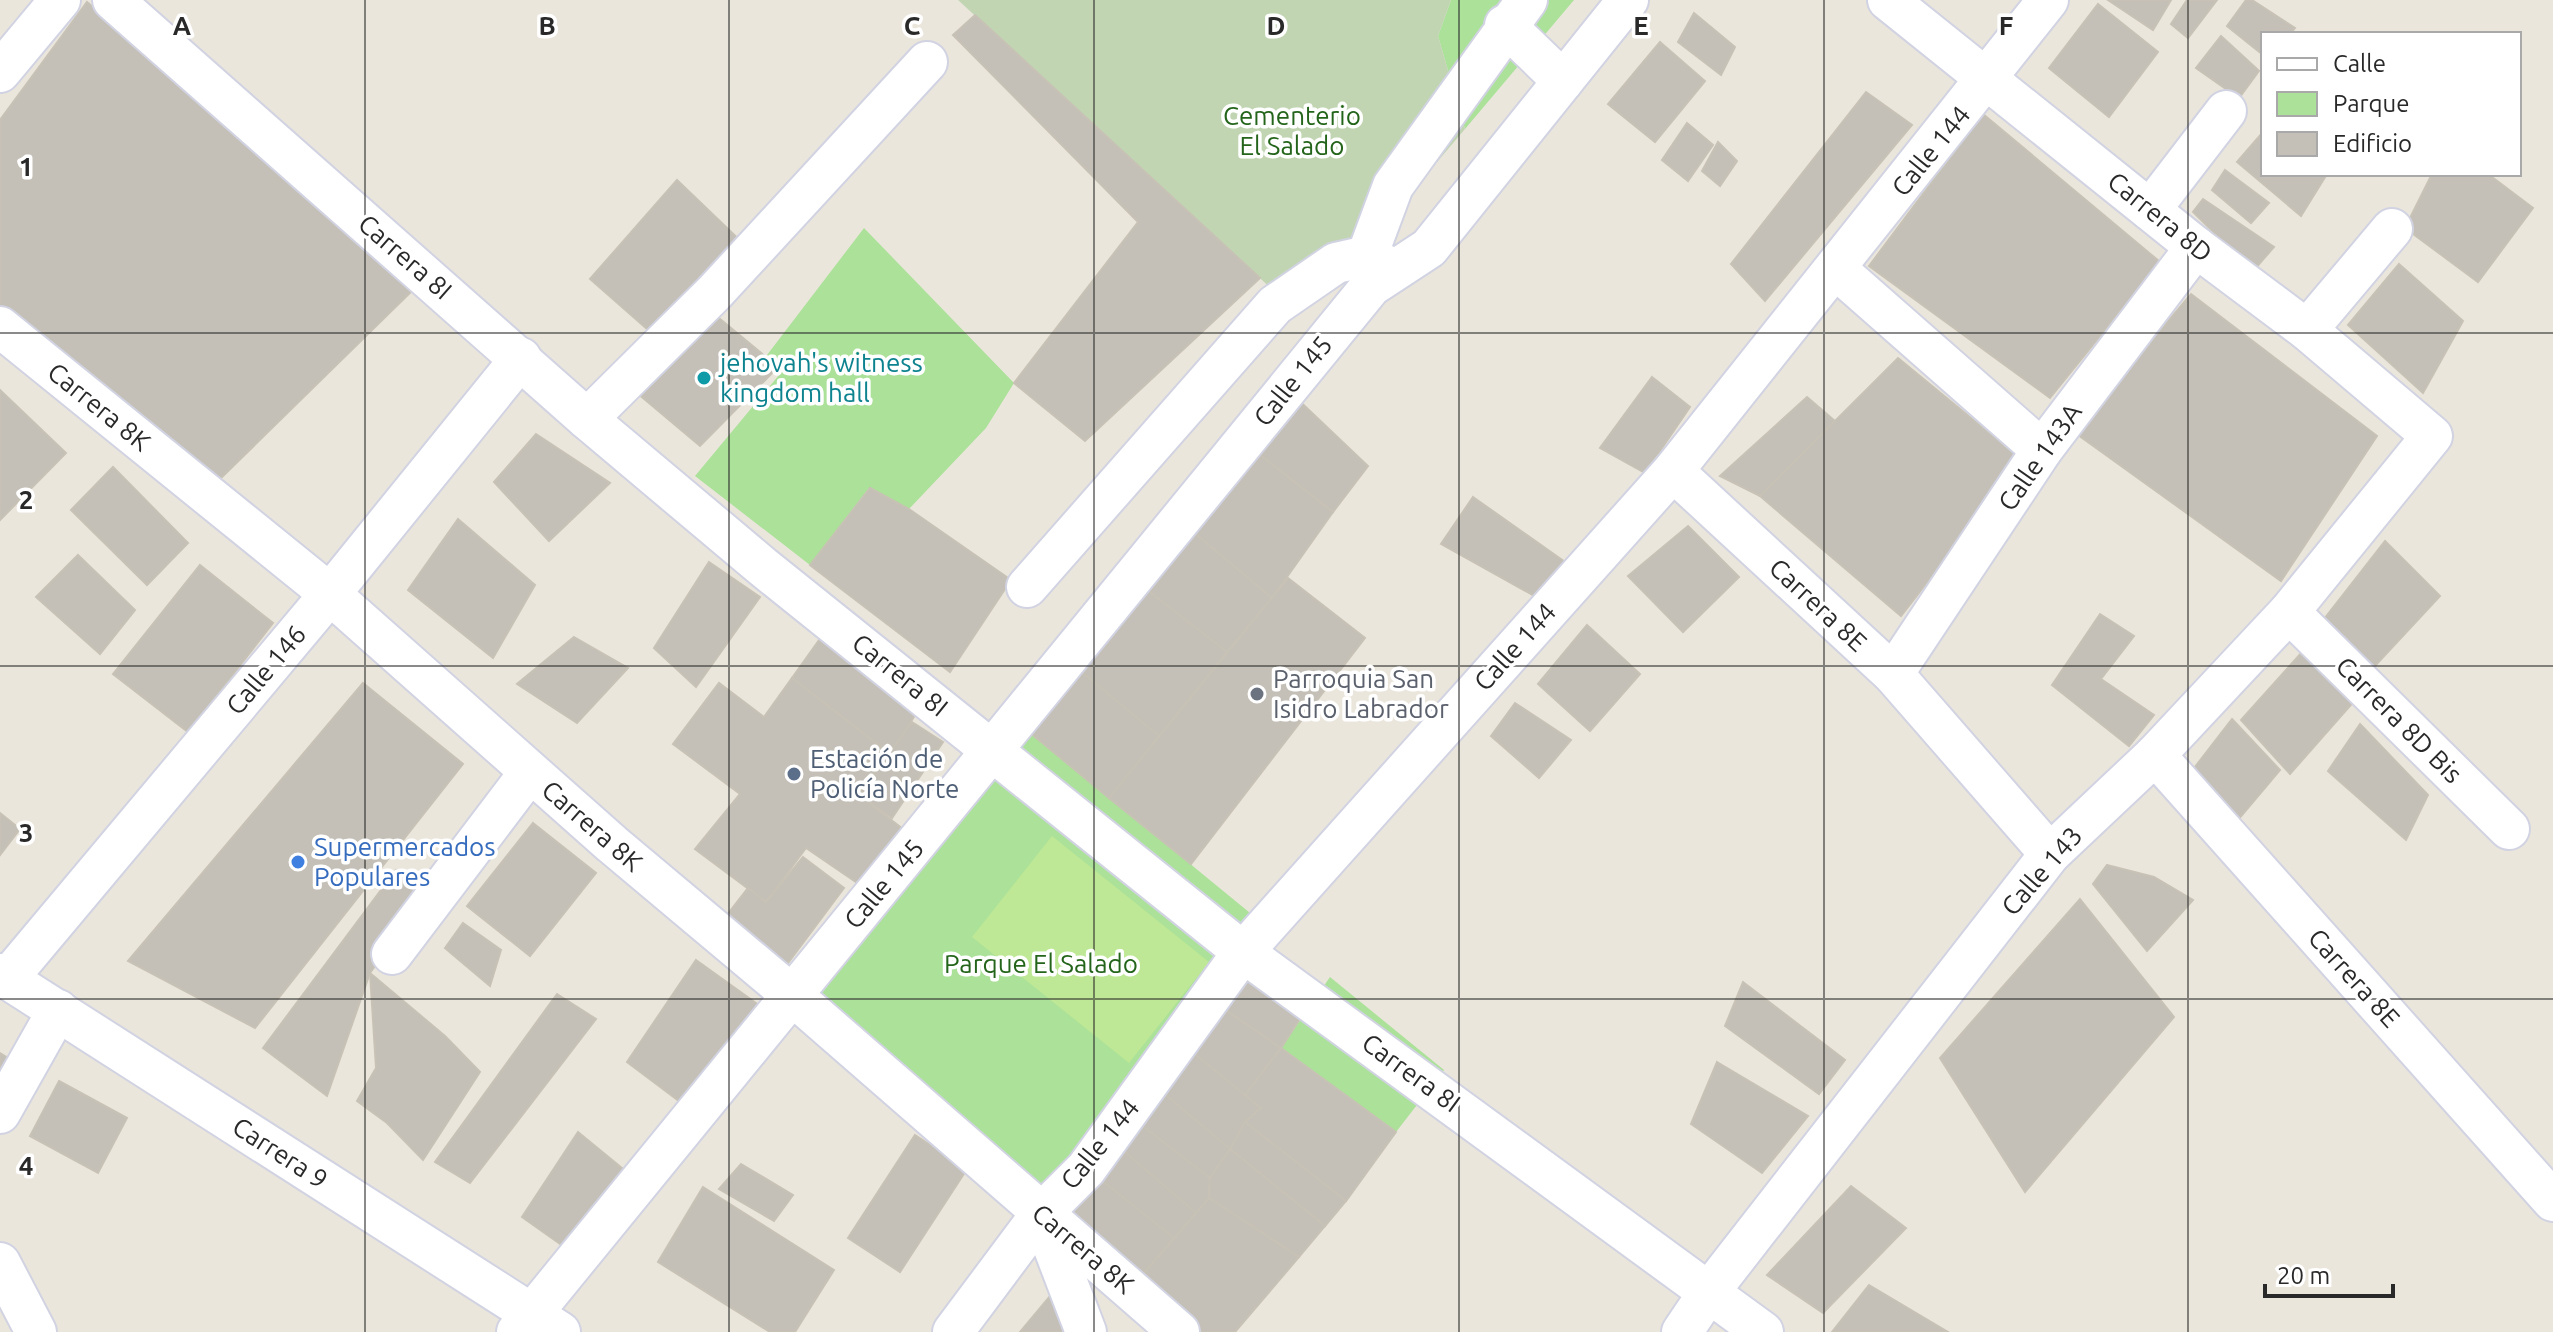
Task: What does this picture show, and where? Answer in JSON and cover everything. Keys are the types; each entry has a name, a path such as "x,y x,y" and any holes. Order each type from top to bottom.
{"street":[{"path":"0,72 60,0"},
{"name":"Carrera 8I","path":"113,0 587,419 763,567 995,750 1243,952 1763,1332"},
{"name":"Calle 145","path":"537,1326 792,995 995,750 1378,270 1429,248 1628,0"},
{"name":"Carrera 8D","path":"1888,0 2196,247 2307,330 2432,436"},
{"name":"Calle 144","path":"953,1332 1041,1214 1086,1169 1243,952 1673,471 1989,79 2048,0"},
{"path":"1516,13 1563,81"},
{"name":"Calle 145","path":"1378,270 1393,186 1516,13"},
{"path":"587,419 714,293 927,62"},
{"path":"2150,210 2226,111"},
{"path":"2307,330 2392,229"},
{"name":"Calle 143A","path":"1893,674 2042,450 2196,247"},
{"path":"1027,587 1275,305 1336,263 1378,270"},
{"path":"1836,269 2042,450"},
{"name":"Carrera 8K","path":"0,327 330,594 530,772 1179,1332"},
{"name":"Calle 146","path":"4,976 330,594 521,358"},
{"name":"Calle 143","path":"1682,1332 1709,1292 2050,854 2155,755 2289,612 2432,436"},
{"name":"Carrera 8E","path":"1673,471 1893,674 2050,854"},
{"name":"Carrera 8D Bis","path":"2289,612 2509,829"},
{"name":"Carrera 8E","path":"2155,755 2553,1201"},
{"path":"392,954 530,772"},
{"name":"Carrera 9","path":"4,976 537,1326"},
{"path":"0,1113 58,1010"},
{"path":"1041,1214 1086,1332"},
{"path":"0,1263 36,1332"}],"green space":[{"name":"Cementerio El Salado","path":"958,0 1451,0 1438,36 1465,129 1365,247 1289,305"},
{"path":"1451,0 1574,0 1465,129 1438,36"},
{"path":"864,228 1014,383 986,428 909,509 869,488 810,565 695,476 784,369 767,355"},
{"name":"Parque El Salado","path":"1022,726 1272,931 1059,1212 807,990"},
{"path":"1052,836 1209,962 1129,1063 972,937"},
{"path":"1330,977 1444,1070 1396,1132 1281,1048"}],"building":[{"path":"2108,0 2171,0 2153,30"},
{"path":"2187,0 2217,0 2188,38 2171,24"},
{"path":"2246,0 2252,0 2295,28 2292,32 2261,32 2261,53 2227,26"},
{"path":"87,2 421,282 218,481 0,313 0,120"},
{"path":"2098,4 2158,52 2109,117 2049,68"},
{"path":"1694,13 1735,47 1721,75 1678,42"},
{"path":"975,15 1260,278 1085,441 1014,383 1138,222 953,35"},
{"path":"2221,36 2259,71 2239,98 2196,68"},
{"path":"1660,42 1705,81 1655,142 1608,104"},
{"path":"1866,92 1912,125 1765,301 1731,264"},
{"path":"1983,114 2160,262 2050,398 1869,266"},
{"path":"1687,123 1713,145 1688,181 1662,160"},
{"path":"2261,134 2261,176 2326,176 2301,216 2237,162"},
{"path":"1718,142 1737,161 1720,186 1702,171"},
{"path":"2225,170 2269,203 2251,223 2212,190"},
{"path":"2431,176 2491,176 2533,208 2478,282 2405,228"},
{"path":"677,180 750,250 662,342 590,279"},
{"path":"2203,199 2274,247 2253,271 2193,212"},
{"path":"2399,264 2463,321 2423,393 2348,325"},
{"path":"2191,294 2377,436 2281,581 2074,432"},
{"name":"jehovah's witness kingdom hall","path":"708,309 778,367 700,446 631,388"},
{"path":"1898,358 2022,460 1901,616 1760,496"},
{"path":"1652,377 1690,407 1645,473 1600,448"},
{"path":"0,390 66,453 0,520"},
{"path":"1290,392 1368,466 1333,512 1246,444"},
{"path":"1807,397 1835,421 1760,496 1720,476"},
{"path":"536,434 610,483 549,541 494,482"},
{"path":"1246,444 1333,512 1272,598 1184,524"},
{"path":"113,467 188,543 147,585 71,510"},
{"path":"870,488 909,509 1011,580 950,672 810,565"},
{"path":"1473,497 1565,562 1538,598 1441,544"},
{"path":"458,519 535,585 493,658 408,590"},
{"path":"1184,524 1272,598 1227,652 1137,582"},
{"path":"1688,526 1739,577 1683,632 1628,576"},
{"path":"2385,541 2440,596 2360,682 2314,632"},
{"path":"78,555 135,610 100,654 36,597"},
{"path":"709,562 760,597 696,687 654,648"},
{"path":"200,565 273,623 188,732 113,674"},
{"name":"Parroquia San Isidro Labrador","path":"1288,578 1365,638 1191,864 1109,798"},
{"path":"1137,582 1227,652 1159,736 1072,664"},
{"path":"2100,614 2134,636 2101,679 2154,715 2129,746 2052,685"},
{"path":"1587,625 1640,674 1590,731 1538,684"},
{"path":"822,636 919,709 890,754 792,678"},
{"path":"574,637 628,668 577,723 517,684"},
{"path":"2303,651 2356,699 2290,774 2241,720"},
{"path":"1072,664 1159,736 1109,798 1022,726"},
{"name":"Estación de Policía Norte","path":"792,678 890,754 859,795 908,833 866,889 806,848 766,902 695,849 740,794 673,744 719,683 764,717"},
{"name":"Supermercados Populares","path":"363,683 463,764 255,1028 128,961"},
{"path":"1515,703 1571,740 1539,778 1491,736"},
{"path":"2232,719 2280,770 2232,827 2188,776"},
{"path":"912,722 943,742 892,818 859,795"},
{"path":"2360,724 2428,795 2406,840 2328,771"},
{"path":"0,813 20,829 0,855"},
{"path":"533,823 596,873 530,956 467,906"},
{"path":"803,857 844,888 782,971 723,920 748,888 766,902"},
{"path":"2107,865 2154,877 2193,900 2147,951 2093,884"},
{"path":"396,870 427,893 370,973 327,1096 263,1048"},
{"path":"2080,899 2174,1017 2025,1192 1940,1058"},
{"path":"463,923 501,950 490,986 445,948"},
{"path":"696,960 760,1006 687,1107 627,1062"},
{"path":"1244,971 1303,1014 1281,1048 1217,1004"},
{"path":"370,973 445,1036 480,1072 423,1160 387,1123 357,1101 376,1068"},
{"path":"1743,982 1845,1060 1819,1094 1725,1026"},
{"path":"557,994 596,1019 470,1183 435,1162"},
{"path":"1217,1004 1281,1048 1245,1095 1185,1046"},
{"path":"1185,1046 1261,1108 1245,1122 1230,1149 1155,1086"},
{"path":"1281,1048 1396,1132 1346,1201 1245,1122 1261,1108 1245,1095"},
{"path":"0,1053 13,1061 0,1083"},
{"path":"1717,1062 1808,1116 1762,1173 1691,1124"},
{"path":"59,1081 127,1118 98,1173 30,1136"},
{"path":"1155,1086 1230,1149 1210,1178 1131,1117"},
{"path":"1131,1117 1210,1178 1209,1198 1196,1213 1112,1141"},
{"path":"1245,1122 1346,1201 1325,1226 1230,1149"},
{"path":"578,1132 623,1169 566,1248 522,1217"},
{"path":"915,1135 967,1169 900,1272 848,1238"},
{"path":"1112,1141 1196,1213 1174,1238 1090,1171"},
{"path":"1230,1149 1325,1226 1299,1257 1209,1198 1210,1178"},
{"path":"741,1164 793,1195 774,1221 719,1189"},
{"path":"1090,1171 1174,1238 1139,1279 1059,1212"},
{"path":"1851,1186 1906,1228 1823,1313 1767,1275"},
{"path":"703,1187 834,1270 795,1332 770,1332 658,1262"},
{"path":"1209,1198 1299,1257 1235,1332 1203,1332 1139,1279"},
{"path":"1869,1285 1948,1332 1832,1332"},
{"path":"1051,1295 1066,1332 1020,1332"}],"place":[{"name":"jehovah's witness kingdom hall","path":"704,378"},
{"name":"Parroquia San Isidro Labrador","path":"1257,694"},
{"name":"Estación de Policía Norte","path":"794,774"},
{"name":"Supermercados Populares","path":"298,862"}]}
